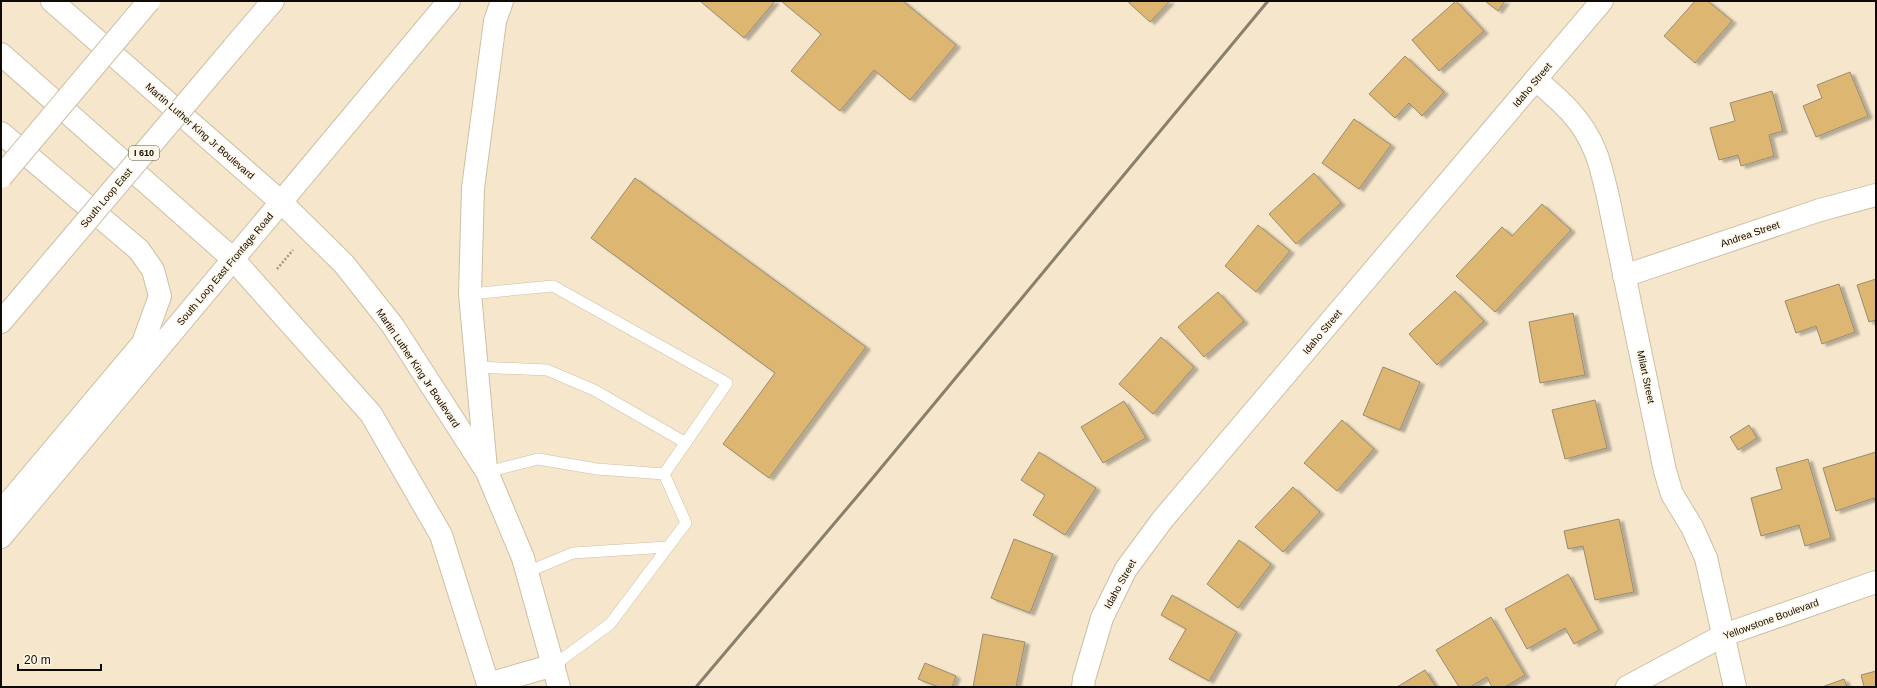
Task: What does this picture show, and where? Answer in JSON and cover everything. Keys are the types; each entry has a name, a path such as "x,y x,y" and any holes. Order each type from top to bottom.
{"main road":[{"name":"Martin Luther King Jr Boulevard","path":"52,1 281,202 344,264 393,326 487,472 523,558 559,687"},
{"path":"1,177 149,1"},
{"name":"South Loop East","path":"1,322 273,1"},
{"name":"South Loop East Frontage Road","path":"1,536 449,1"},
{"path":"487,472 470,294 473,188 495,21 502,1"},
{"name":"Idaho Street","path":"1083,687 1102,618 1126,569 1163,519 1602,1"},
{"path":"1,54 234,259 371,414 441,535 488,685 554,665"},
{"name":"Milart Street","path":"1536,80 1564,103 1581,123 1595,150 1607,192 1665,471 1672,494 1692,527 1706,558 1735,687"},
{"path":"1,133 139,250 153,270 160,296 143,343 1,512"},
{"name":"Andrea Street","path":"1624,276 1820,210 1876,195"},
{"name":"Yellowstone Boulevard","path":"1627,687 1724,635 1876,582"}],"lane":[{"path":"470,294 553,286 727,383 664,474"},
{"path":"477,367 547,370 594,390 686,443"},
{"path":"487,472 538,460 597,469 664,474"},
{"path":"554,665 610,624 686,523 664,474"},
{"path":"527,572 573,553 667,547"}],"path":[{"path":"273,273 293,250"}],"building":[{"path":"700,1 775,1 744,38"},
{"path":"781,1 903,1 956,45 910,100 874,70 840,111 791,71 821,34"},
{"path":"1127,1 1170,1 1150,22"},
{"path":"1456,1 1484,31 1439,71 1412,40"},
{"path":"1485,1 1505,1 1498,11"},
{"path":"1695,1 1708,1 1732,21 1695,63 1664,36"},
{"path":"1405,56 1444,92 1422,116 1409,103 1395,118 1369,94"},
{"path":"1850,72 1868,116 1816,137 1803,106 1822,98 1817,85"},
{"path":"1772,91 1783,131 1769,135 1774,156 1741,166 1738,155 1719,160 1710,128 1735,121 1730,103"},
{"path":"1354,119 1391,145 1359,189 1322,163"},
{"path":"1314,173 1341,203 1296,244 1269,214"},
{"path":"635,178 866,347 769,478 723,444 775,373 591,238"},
{"path":"1542,204 1571,230 1495,312 1456,276 1502,227 1512,236"},
{"path":"1258,225 1290,251 1256,292 1225,266"},
{"path":"1876,279 1876,320 1869,322 1857,285"},
{"path":"1839,284 1855,332 1822,344 1816,326 1796,333 1785,301"},
{"path":"1455,291 1484,321 1437,365 1409,334"},
{"path":"1218,292 1244,321 1204,357 1178,327"},
{"path":"1573,313 1585,375 1540,383 1529,322"},
{"path":"1161,337 1194,367 1153,414 1119,384"},
{"path":"1383,367 1420,382 1400,430 1363,415"},
{"path":"1595,400 1607,448 1565,459 1552,410"},
{"path":"1124,401 1146,438 1103,463 1081,427"},
{"path":"1342,420 1374,449 1337,491 1304,463"},
{"path":"1749,425 1757,438 1738,450 1730,437"},
{"path":"1039,452 1096,488 1065,535 1033,515 1045,495 1021,480"},
{"path":"1876,452 1876,503 1874,498 1836,511 1823,468"},
{"path":"1808,459 1831,538 1805,546 1799,525 1761,536 1751,498 1782,489 1776,468"},
{"path":"1293,487 1320,512 1283,552 1255,527"},
{"path":"1619,519 1634,592 1595,600 1583,546 1568,549 1564,531"},
{"path":"1014,539 1053,554 1030,613 991,598"},
{"path":"1239,540 1271,564 1238,608 1207,584"},
{"path":"1568,574 1599,630 1574,644 1565,628 1527,649 1505,609"},
{"path":"1172,595 1237,632 1209,681 1169,659 1186,629 1161,615"},
{"path":"1491,617 1525,675 1505,687 1492,687 1487,677 1470,687 1459,687 1436,650"},
{"path":"983,634 1025,642 1016,687 973,687"},
{"path":"925,663 956,676 952,687 939,687 918,679"},
{"path":"1425,670 1436,687 1397,687"},
{"path":"1876,671 1876,687 1864,687 1861,675"},
{"path":"1844,679 1847,687 1822,687"}],"railway":[{"path":"696,687 871,480 1268,1"}]}
